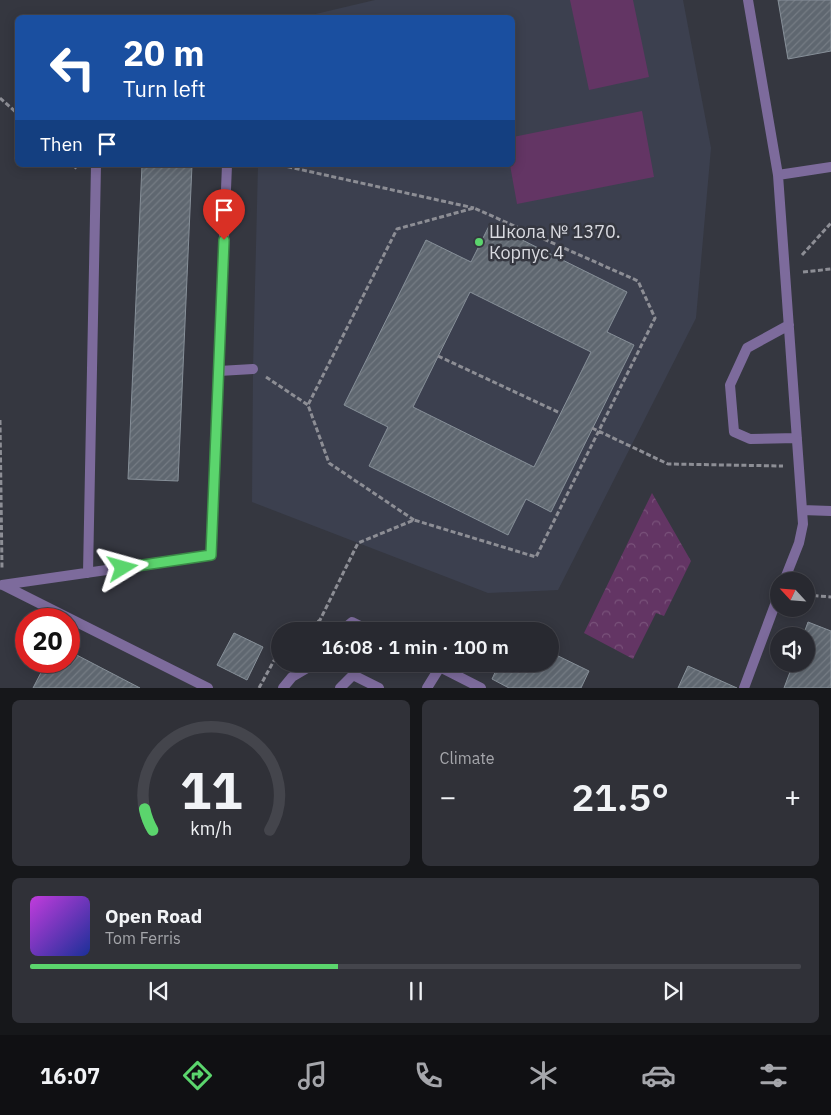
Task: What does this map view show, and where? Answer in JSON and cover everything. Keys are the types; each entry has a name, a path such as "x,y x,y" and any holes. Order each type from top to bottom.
{"lane":[{"path":"748,0 778,175 799,466 803,524 799,543 788,572"},
{"path":"88,573 96,167"},
{"path":"1,587 211,555 227,167"},
{"path":"778,175 831,167"},
{"path":"788,325 747,348 730,385 734,432 750,438 797,438"},
{"path":"219,371 253,369"},
{"path":"802,510 831,511"},
{"path":"1,587 208,688"},
{"path":"744,688 770,618"},
{"path":"283,688 292,676 299,672"},
{"path":"427,688 434,672"},
{"path":"450,672 481,688"},
{"path":"340,688 353,675 379,688"}],"path":[{"path":"0,98 15,111"},
{"path":"253,369 308,404 329,463 414,520 536,557 654,318 638,281 474,208 289,167"},
{"path":"308,404 396,229 474,208"},
{"path":"785,274 831,223"},
{"path":"785,274 831,269"},
{"path":"438,356 560,413"},
{"path":"0,420 1,587"},
{"path":"592,428 668,464 799,466"},
{"path":"317,622 358,543 414,520"},
{"path":"815,596 831,597"},
{"path":"259,688 271,666"}],"shaded area":[{"name":"Школа № 1370. Корпус 4","path":"375,0 683,0 711,148 696,318 558,590 488,593 252,502 258,167 515,167 515,15 311,15"}],"green space":[{"path":"570,0 633,0 649,77 589,90"},
{"path":"642,111 654,177 517,204 510,167 515,167 515,137"},
{"path":"652,493 691,561 664,616 656,613 633,659 584,633"}],"building":[{"path":"778,0 831,0 831,51 788,59"},
{"path":"142,167 192,167 178,481 128,479"},
{"path":"490,224 627,292 607,332 634,345 551,512 526,499 508,535 369,466 388,427 344,405 426,240 471,262","holes":["470,292 591,352 534,467 413,407"]},
{"path":"808,622 831,631 831,688 784,688 790,672 815,672 815,627 806,627"},
{"path":"234,633 263,647 247,680 217,665"},
{"path":"559,656 589,671 581,688 509,688 492,679 495,672 559,672"},
{"path":"80,657 140,688 33,688 41,673 80,673"},
{"path":"688,666 737,688 678,688"}],"place":[{"name":"Школа № 1370. Корпус 4","path":"479,242"}],"route":[{"path":"123,568 211,555 224,240"}]}
